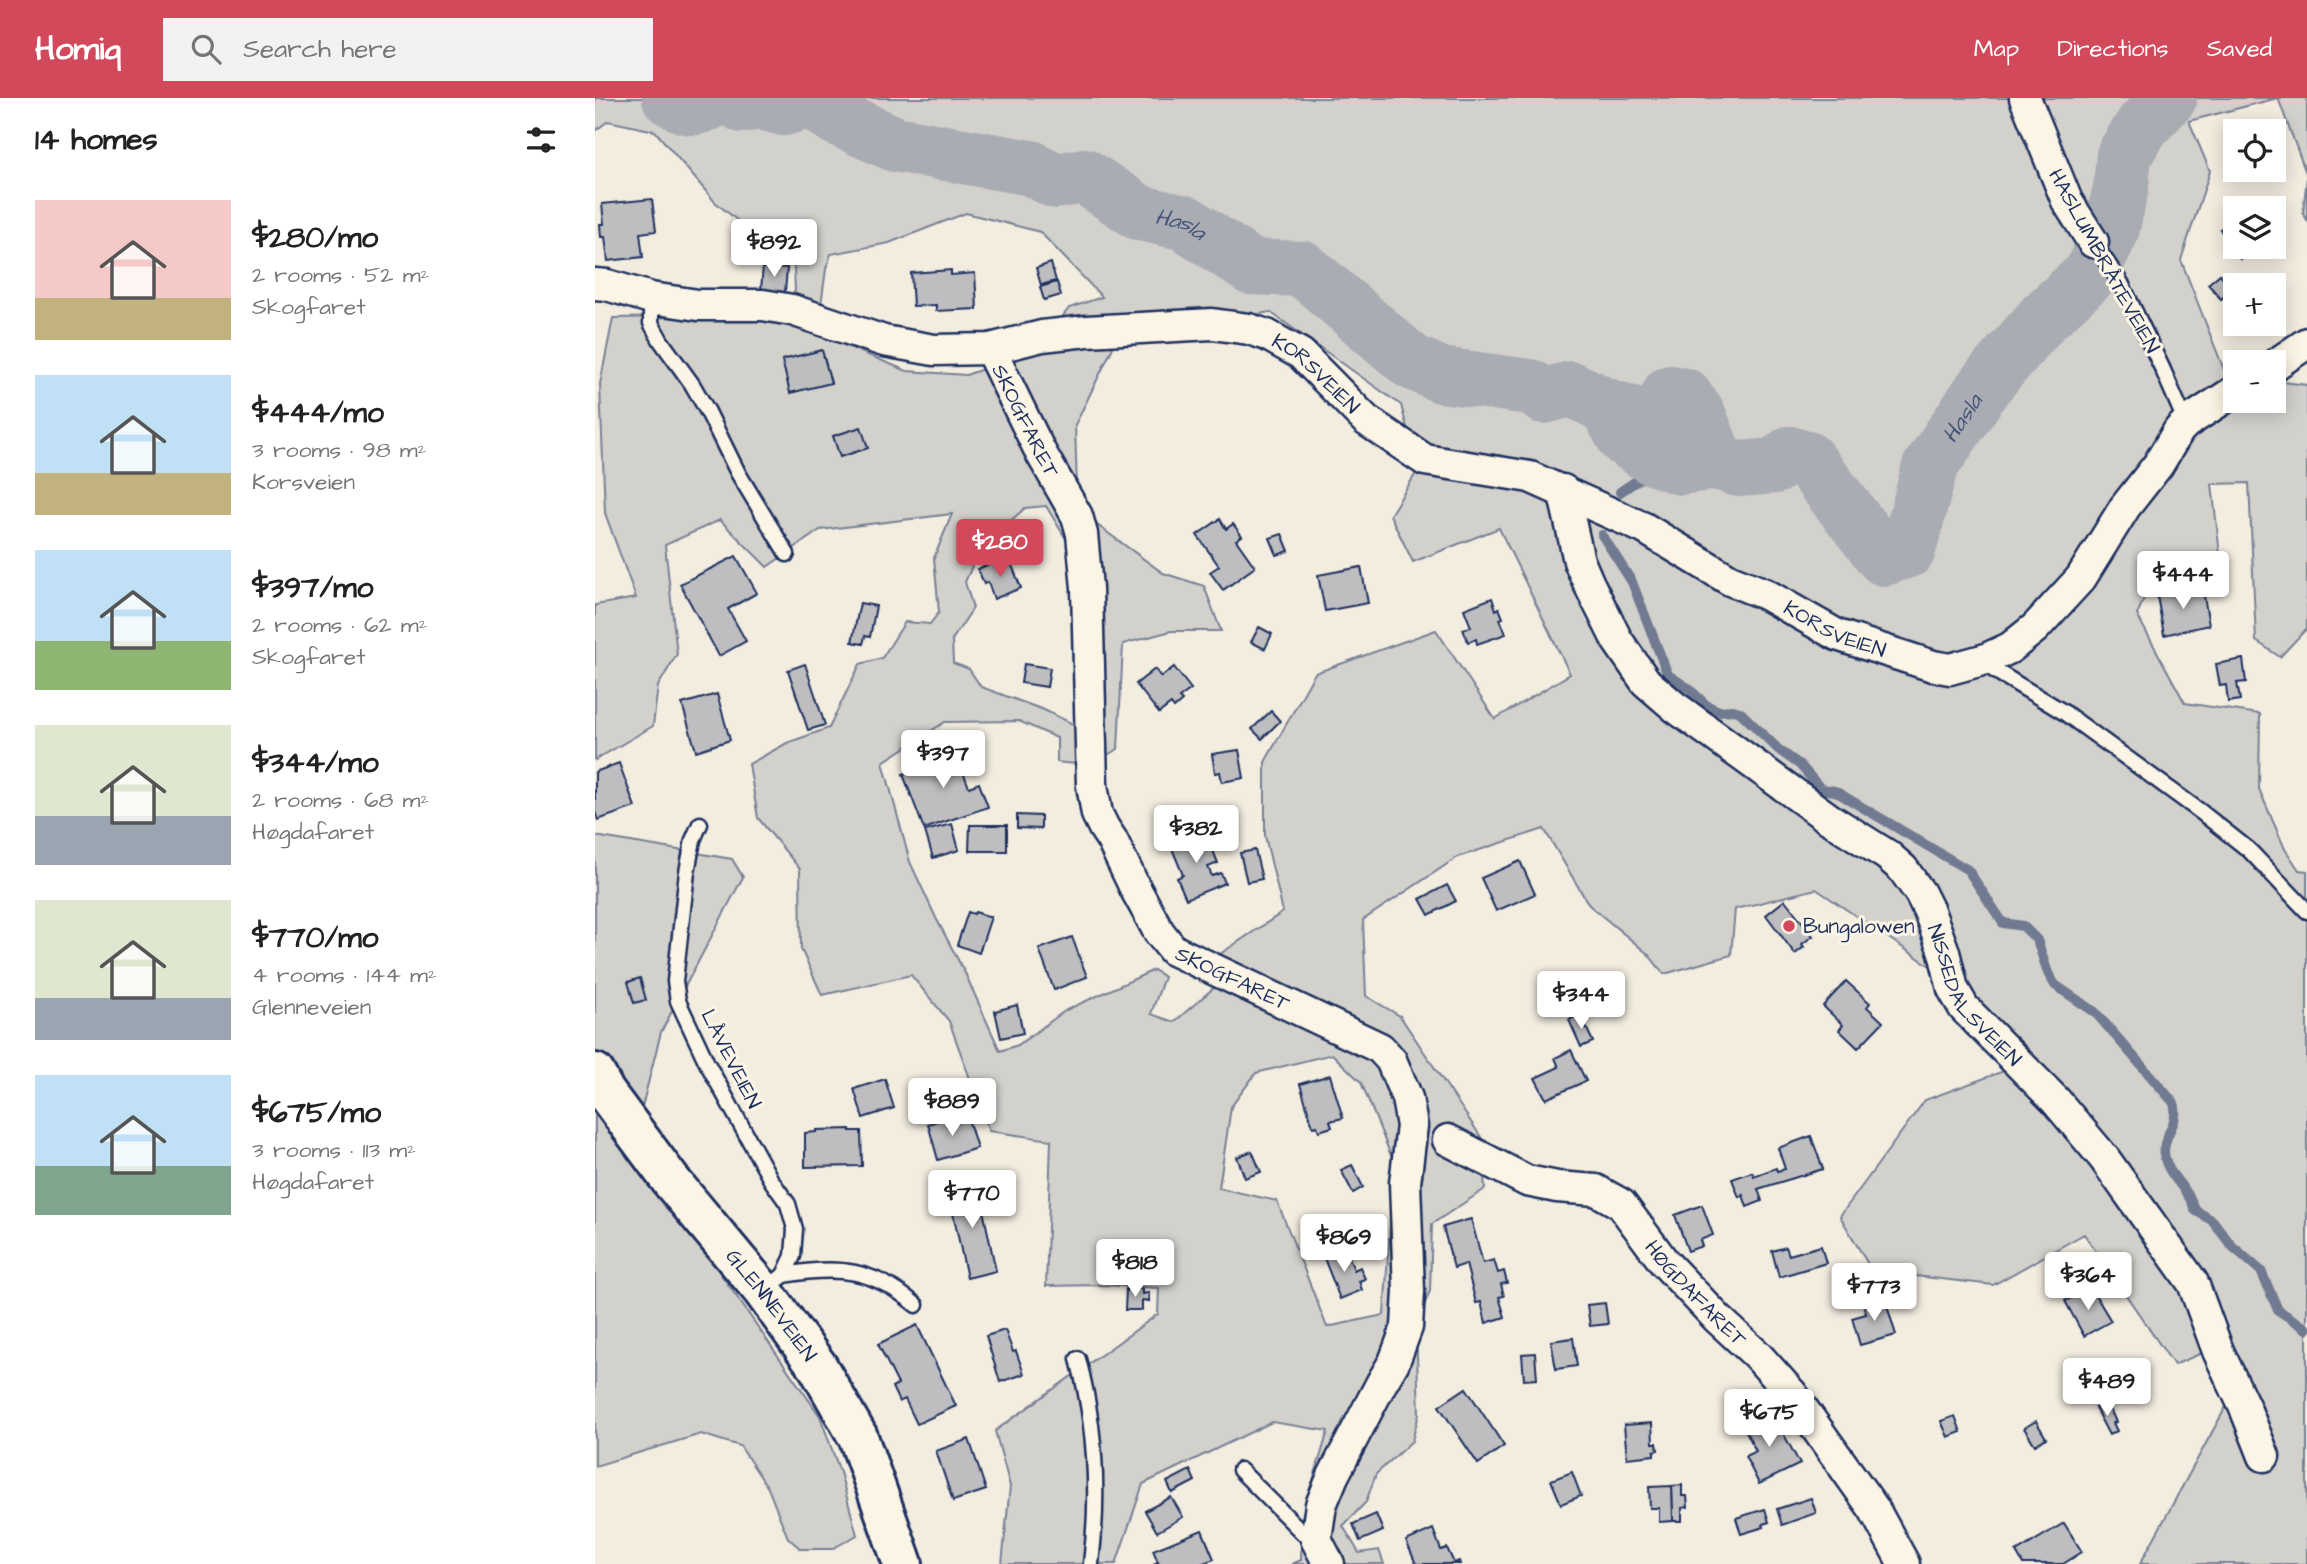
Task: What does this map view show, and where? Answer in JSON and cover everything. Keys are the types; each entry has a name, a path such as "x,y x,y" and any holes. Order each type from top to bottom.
{"main road":[{"name":"GLENNEVEIEN","path":"595,1073 605,1093 671,1181 774,1283 851,1424 903,1564"}],"street":[{"name":"HASLUMBRÅTEVEIEN","path":"2025,98 2067,201 2093,242"},
{"name":"KORSVEIEN","path":"595,284 651,298 698,305 763,305 792,310 884,341 934,350 990,349 1042,336 1087,331 1212,324 1249,329 1267,335 1301,354 1366,420 1416,456 1436,464 1530,477 1563,490 1644,528 1730,580 1765,594 1837,635 1950,669 1986,659 2010,648 2035,628 2081,578 2125,507 2158,465 2179,430 2223,399"},
{"path":"2286,357 2307,343"},
{"name":"SKOGFARET","path":"990,349 1041,453 1077,516 1082,534 1087,588 1092,785 1097,814 1159,932 1173,950 1380,1048 1391,1060 1407,1098 1431,1134 1405,1183 1409,1291 1407,1327 1394,1362 1333,1476 1321,1505 1323,1551"},
{"name":"NISSEDALSVEIEN","path":"1563,490 1579,561 1617,640 1646,682 1817,810 1887,855 1912,881 1929,911 1944,952 1953,989 1963,1008 2056,1101 2112,1168 2193,1283 2218,1351 2264,1455"},
{"name":"HØGDAFARET","path":"1431,1134 1527,1181 1596,1190 1621,1204 1664,1262 1792,1394 1874,1508 1904,1564"}],"lane":[{"name":"HASLUMBRÅTEVEIEN","path":"2093,242 2121,283 2186,423"},
{"path":"651,298 652,323 656,332 692,384 738,473 787,554"},
{"path":"1986,659 1989,667 2065,713 2211,820 2249,850 2307,911"},
{"name":"LÅVEVEIEN","path":"700,824 693,840 687,872 675,981 678,1001 727,1103 771,1180 788,1204 795,1229 793,1256 774,1283"},
{"path":"774,1283 828,1269 878,1278 916,1305"},
{"path":"1078,1359 1087,1394 1097,1490 1091,1564"},
{"path":"1240,1470 1323,1551"}],"shaded area":[{"path":"595,98 2278,98 2189,121 2210,171 2181,260 2223,367 2223,413 2286,413 2286,383 2307,385 2307,628 2280,657 2256,641 2249,483 2212,484 2221,564 2147,591 2137,615 2185,703 2260,714 2259,789 2285,849 2299,870 2307,871 2307,1564 2140,1564 2240,1381 2230,1341 2174,1365 2084,1234 1993,1285 1872,1271 1840,1216 1925,1100 2004,1071 1936,970 1816,889 1735,909 1731,955 1664,974 1648,954 1589,905 1544,829 1458,857 1363,920 1366,996 1400,1016 1481,1137 1485,1189 1432,1224 1430,1291 1416,1326 1419,1414 1412,1441 1376,1474 1366,1502 1343,1526 1359,1553 1379,1550 1384,1564 1292,1564 1301,1560 1302,1517 1328,1431 1272,1422 1143,1484 1116,1564 1002,1564 1010,1486 995,1431 1158,1314 1159,1288 1046,1286 1051,1140 989,1131 949,1021 911,975 822,995 801,949 800,869 758,818 749,764 787,743 829,728 860,664 882,658 905,622 930,624 939,612 934,558 952,514 820,530 767,567 720,520 665,545 677,654 658,686 653,726 595,760 595,605 636,598 605,513 600,384 613,318 762,316 795,291 794,267 715,202 655,131 608,121 595,131","holes":["966,213 1040,232 1102,297 1069,308 1037,350 966,375 907,371 817,334 826,269 831,254 889,243","1270,312 1401,405 1418,470 1390,515 1413,562 1499,528 1570,674 1495,719 1436,630 1315,673 1265,762 1265,836 1283,912 1217,956 1217,985 1174,1022 1151,1014 1164,977 1154,970 1066,1010 1018,1045 1000,1051 910,862 883,762 945,722 1019,721 1057,738 1057,762 1082,764 1095,761 1118,749 1123,644 1171,631 1221,631 1204,586 1163,573 1093,522 1077,490 1075,425 1117,339","1046,506 1097,590 1083,729 1044,710 981,687 969,669 953,663 952,640 973,608 965,582 980,548 1025,508","1332,1054 1361,1082 1394,1163 1384,1315 1327,1327 1277,1201 1219,1188 1231,1107 1256,1073"]},
{"path":"2278,98 2307,98 2307,176"},
{"path":"2307,176 2307,220 2303,213"},
{"path":"595,836 732,859 743,877 661,1032 642,1107 669,1200 820,1416 840,1472 857,1535 832,1549 801,1549 788,1538 768,1488 740,1446 701,1434 595,1466"}],"building":[{"path":"652,199 656,231 640,233 643,257 608,261 605,237 601,237 600,224 604,224 602,204"},
{"path":"1051,263 1056,281 1041,285 1036,268"},
{"path":"763,266 787,268 785,292 761,290"},
{"path":"951,270 951,275 975,273 977,309 936,311 936,305 913,306 911,273"},
{"path":"2220,274 2223,278 2223,297 2221,299 2208,284"},
{"path":"1057,282 1061,295 1044,300 1040,287"},
{"path":"822,350 831,383 790,393 782,360"},
{"path":"861,427 868,448 840,457 833,436"},
{"path":"1220,519 1226,529 1233,524 1242,536 1236,540 1255,567 1223,590 1210,572 1219,566 1197,535"},
{"path":"1282,534 1289,551 1277,555 1270,538"},
{"path":"736,556 757,593 728,609 746,641 719,656 680,584"},
{"path":"993,563 996,568 1011,563 1021,588 994,599 988,582 984,584 978,569"},
{"path":"1361,567 1368,603 1325,611 1318,575"},
{"path":"2194,589 2203,590 2209,625 2164,635 2157,596"},
{"path":"1492,598 1496,610 1499,608 1503,618 1500,619 1506,634 1477,644 1476,639 1468,642 1463,629 1471,627 1464,609"},
{"path":"860,603 876,606 870,637 865,636 863,644 852,642"},
{"path":"1259,627 1272,634 1265,649 1251,642"},
{"path":"2243,659 2246,682 2237,683 2240,700 2228,702 2226,685 2220,686 2216,664"},
{"path":"805,664 825,725 808,730 788,670"},
{"path":"1024,664 1050,668 1047,687 1021,683"},
{"path":"1174,667 1191,689 1179,698 1182,701 1174,708 1171,704 1159,713 1136,684 1155,669 1161,677"},
{"path":"717,694 730,740 696,751 682,704"},
{"path":"1271,711 1280,721 1262,739 1252,729"},
{"path":"957,747 962,761 959,762 969,787 979,783 988,807 924,829 903,774 922,767 921,762"},
{"path":"1239,750 1244,778 1222,782 1220,772 1215,773 1212,754"},
{"path":"619,763 635,807 598,820 595,812 595,772"},
{"path":"1017,815 1041,816 1041,829 1017,828"},
{"path":"952,824 959,850 933,858 925,831"},
{"path":"970,825 1007,825 1007,851 969,851"},
{"path":"1205,831 1218,863 1208,867 1212,876 1221,873 1225,883 1186,899 1177,878 1183,875 1171,846"},
{"path":"1255,850 1262,879 1247,882 1240,853"},
{"path":"1520,861 1535,894 1496,911 1481,878"},
{"path":"1447,885 1456,901 1429,915 1420,899"},
{"name":"Bungalowen","path":"1785,900 1813,936 1802,944 1804,947 1795,954 1766,915"},
{"path":"968,912 991,917 979,953 957,945"},
{"path":"1072,937 1087,977 1054,990 1039,949"},
{"path":"640,978 646,1000 634,1003 628,982"},
{"path":"1846,981 1870,1003 1867,1007 1883,1022 1858,1048 1839,1030 1843,1025 1823,1006"},
{"path":"1017,1005 1023,1033 1001,1038 995,1011"},
{"path":"1580,1014 1593,1042 1581,1047 1569,1020"},
{"path":"1571,1050 1586,1081 1546,1099 1535,1078 1559,1067 1555,1058"},
{"path":"1330,1075 1343,1118 1330,1121 1332,1127 1319,1131 1317,1126 1313,1127 1300,1084"},
{"path":"885,1079 894,1108 863,1118 854,1089"},
{"path":"945,1118 947,1126 968,1119 977,1148 938,1160 928,1124"},
{"path":"850,1129 861,1131 862,1166 805,1167 805,1133"},
{"path":"1811,1136 1823,1169 1758,1189 1762,1201 1747,1207 1743,1195 1739,1197 1732,1179 1752,1172 1754,1176 1776,1168 1777,1171 1785,1169 1778,1148"},
{"path":"1252,1151 1261,1172 1245,1178 1237,1157"},
{"path":"1352,1165 1363,1187 1353,1193 1341,1170"},
{"path":"972,1183 974,1188 978,1187 996,1271 967,1278 949,1194 950,1188"},
{"path":"1702,1205 1713,1235 1700,1240 1702,1246 1688,1251 1675,1215"},
{"path":"1471,1219 1483,1263 1494,1260 1498,1273 1504,1271 1507,1283 1501,1284 1504,1296 1499,1297 1505,1317 1486,1323 1481,1302 1476,1303 1466,1264 1454,1268 1443,1227"},
{"path":"1821,1246 1826,1263 1779,1277 1772,1251 1786,1247 1789,1255"},
{"path":"1346,1249 1354,1270 1360,1267 1365,1279 1359,1281 1362,1290 1340,1299 1324,1258"},
{"path":"2091,1288 2111,1321 2084,1336 2065,1301"},
{"path":"1126,1289 1142,1289 1142,1294 1149,1293 1149,1301 1142,1300 1142,1310 1125,1310"},
{"path":"1885,1299 1896,1335 1860,1345 1852,1318 1866,1314 1864,1305"},
{"path":"1605,1303 1608,1324 1590,1326 1587,1305"},
{"path":"917,1325 956,1406 917,1424 905,1399 899,1402 892,1387 898,1384 878,1344"},
{"path":"1005,1330 1024,1374 1000,1382 986,1336"},
{"path":"1573,1338 1577,1366 1556,1369 1551,1341"},
{"path":"1535,1353 1537,1379 1524,1380 1522,1354"},
{"path":"1466,1388 1504,1446 1478,1464 1439,1406"},
{"path":"2107,1403 2117,1431 2109,1435 2095,1408"},
{"path":"1771,1411 1800,1464 1759,1484 1745,1456 1756,1451 1743,1425"},
{"path":"1955,1416 1961,1432 1948,1437 1941,1421"},
{"path":"2036,1421 2046,1438 2035,1445 2024,1428"},
{"path":"1652,1423 1653,1443 1657,1443 1658,1450 1654,1451 1654,1455 1627,1458 1624,1425"},
{"path":"969,1439 986,1490 953,1501 936,1451"},
{"path":"1190,1470 1195,1481 1172,1493 1167,1482"},
{"path":"1572,1472 1581,1496 1561,1504 1551,1480"},
{"path":"1682,1485 1682,1496 1687,1496 1688,1507 1682,1508 1682,1521 1673,1521 1672,1486"},
{"path":"1672,1486 1673,1521 1659,1522 1659,1508 1650,1508 1649,1487"},
{"path":"1171,1497 1183,1517 1157,1532 1145,1511"},
{"path":"1811,1498 1816,1513 1782,1525 1777,1509"},
{"path":"1765,1509 1769,1522 1763,1524 1764,1527 1741,1534 1736,1518"},
{"path":"1376,1514 1383,1531 1360,1541 1353,1524"},
{"path":"2064,1523 2082,1552 2063,1564 2023,1564 2016,1552"},
{"path":"1433,1529 1441,1550 1447,1548 1454,1563 1459,1561 1460,1564 1416,1564 1406,1541"},
{"path":"1202,1530 1214,1559 1201,1564 1154,1564 1158,1562 1153,1550"}],"waterway":[{"name":"Hasla","path":"670,98 690,107 720,98"},
{"name":"Hasla","path":"731,98 743,105 760,102 784,108 810,100 837,118 895,144 1031,168 1056,181 1084,176 1140,213 1186,223 1251,267 1303,269 1412,362 1441,375 1530,387 1544,396 1571,389 1607,406 1625,439 1652,457 1680,467 1717,462 1738,469 1775,466 1790,454 1807,459 1884,558 1908,550 1930,467 1985,385 2044,317 2090,275 2111,232 2121,187 2124,155 2143,125 2169,98"},
{"name":"Hasla","path":"1607,406 1642,417 1659,415 1670,393 1685,396 1698,414 1717,462"},
{"path":"1620,492 1648,473 1652,457"},
{"path":"1602,535 1632,582 1668,675 1688,688 1706,705 1719,711 1740,712 1779,750 1800,765 1821,789 1835,791 1968,870 2003,923 2023,926 2037,940 2055,985 2095,1012 2174,1103 2175,1116 2166,1139 2165,1160 2195,1210 2213,1221 2231,1245 2261,1271 2278,1310 2307,1329"}],"place":[{"name":"Bungalowen","path":"1789,926"}]}
